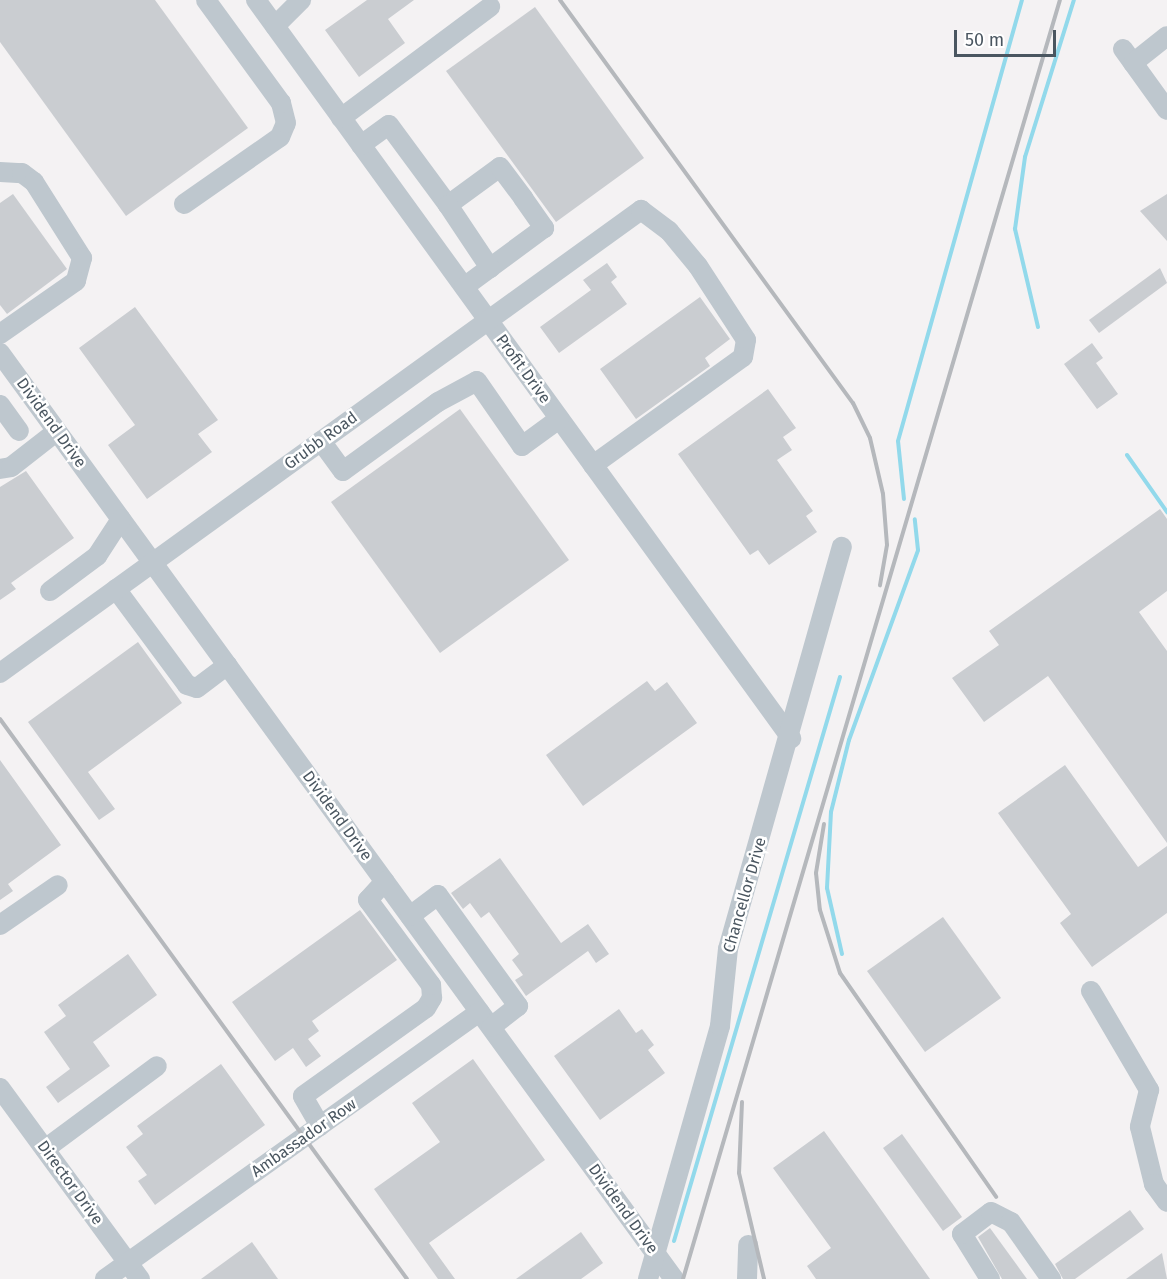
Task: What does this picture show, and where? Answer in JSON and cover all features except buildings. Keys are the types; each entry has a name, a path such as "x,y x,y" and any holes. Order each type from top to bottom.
{"street":[{"path":"184,204 280,137 286,123 281,103 206,0"},
{"name":"Profit Drive","path":"255,0 791,738"},
{"path":"275,26 301,0"},
{"path":"341,118 490,7"},
{"path":"1167,36 1128,56 1167,110"},
{"path":"361,145 389,125 448,205 490,268"},
{"path":"448,205 500,167 544,228 464,287"},
{"path":"0,172 22,173 34,182 82,258 76,281 0,334"},
{"name":"Grubb Road","path":"0,673 641,210 669,231 698,266 746,340 743,357 592,465"},
{"name":"Dividend Drive","path":"0,353 674,1279"},
{"path":"321,441 343,471 438,402 477,381 522,446 559,419"},
{"path":"0,405 19,431"},
{"path":"0,469 11,467 57,431"},
{"path":"50,591 97,556 121,519"},
{"name":"Chancellor Drive","path":"648,1279 720,1026 728,949 791,738 842,547"},
{"path":"116,589 187,685 197,688 227,665"},
{"path":"385,882 368,900 431,985"},
{"path":"0,925 58,885"},
{"name":"Ambassador Row","path":"105,1279 418,1056 485,1020 518,1006 438,895 410,916"},
{"path":"320,1126 303,1096 426,1008 431,985 449,970"},
{"path":"1091,991 1149,1090 1140,1127 1154,1184 1167,1202"},
{"path":"398,1028 418,1056"},
{"path":"45,1149 157,1066"},
{"name":"Director Drive","path":"0,1088 7,1111 45,1149 140,1279"},
{"path":"990,1279 963,1242 965,1227 991,1212 1001,1212 1051,1279"},
{"path":"747,1279 748,1245"}],"waterway":[{"path":"904,499 898,441 1022,0"},
{"path":"1038,327 1015,229 1025,157 1074,0"},
{"path":"1127,455 1167,512"},
{"path":"842,954 827,888 831,812 849,740 918,550 915,519"},
{"path":"674,1241 840,677"}],"railway":[{"path":"560,0 853,403 870,438 883,494 887,545 880,585"},
{"path":"683,1279 1060,0"},
{"path":"0,719 407,1279"},
{"path":"824,824 816,873 820,910 840,973 996,1197"},
{"path":"742,1102 739,1173 764,1279"}]}
